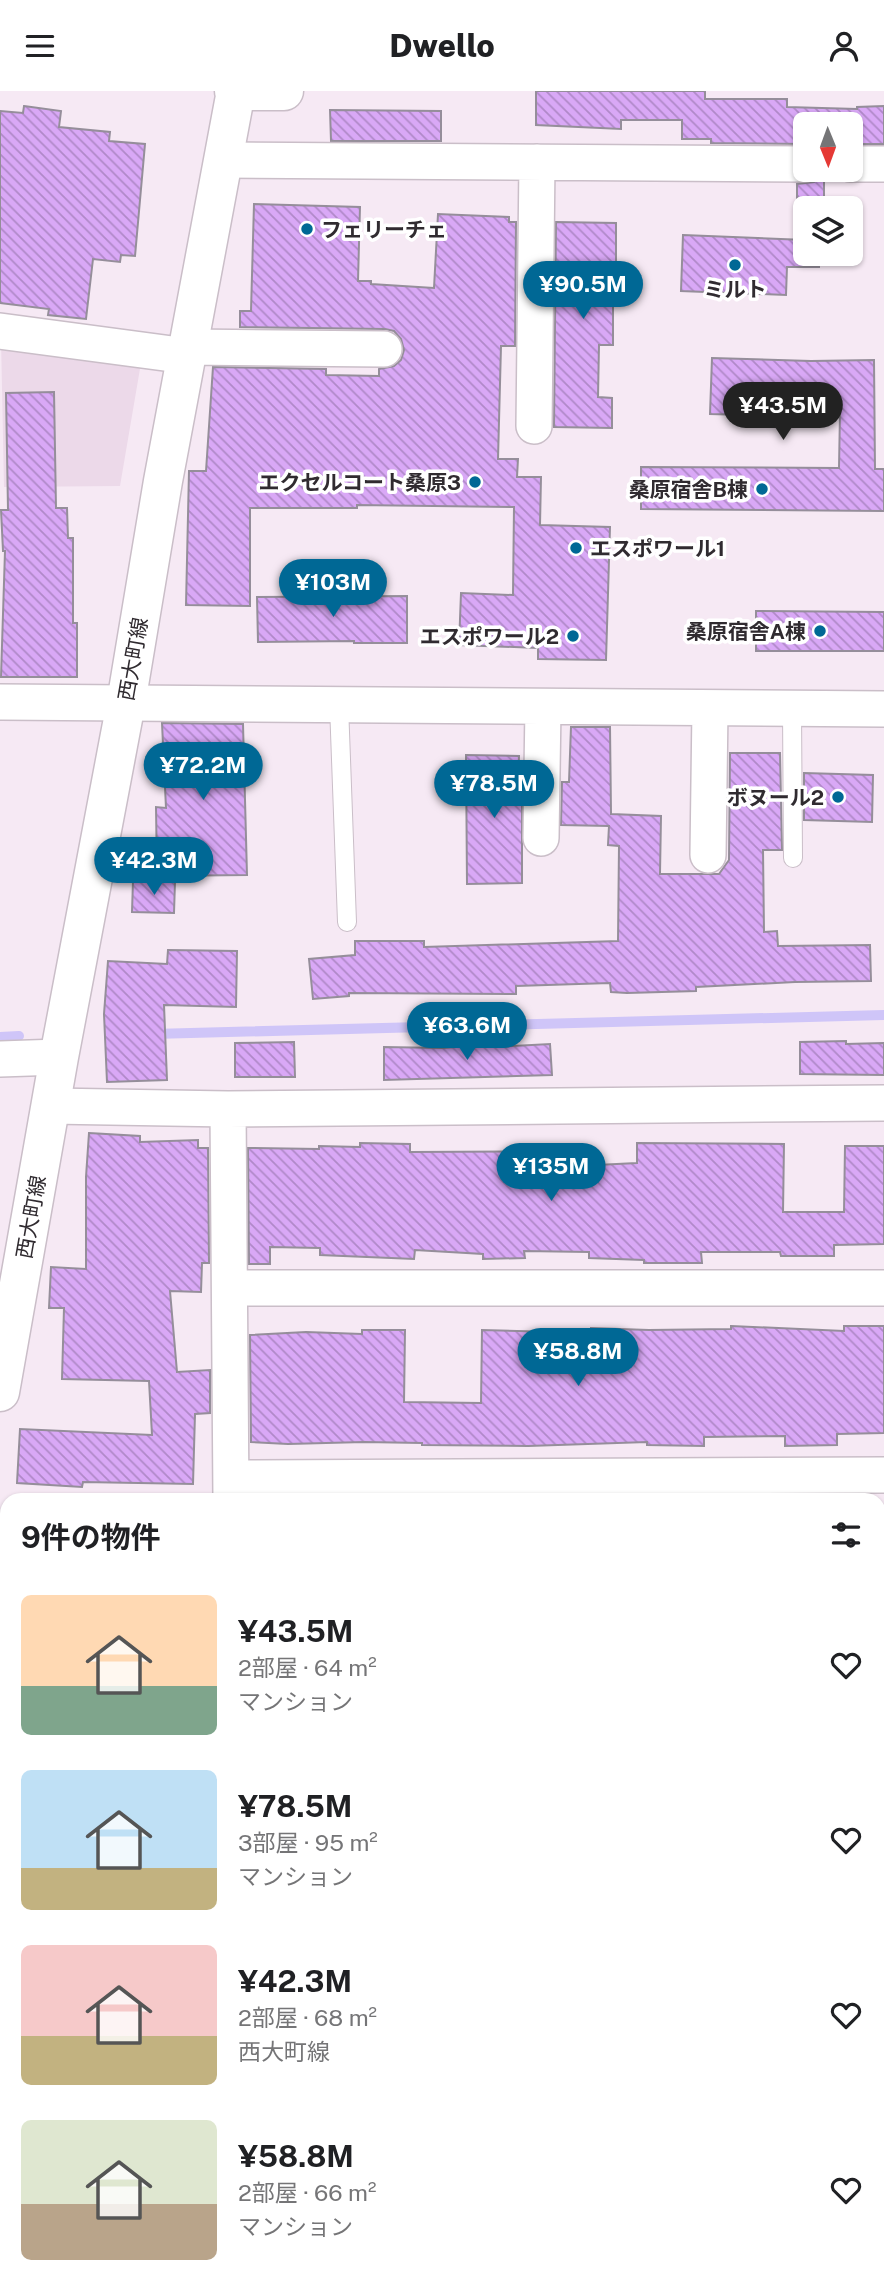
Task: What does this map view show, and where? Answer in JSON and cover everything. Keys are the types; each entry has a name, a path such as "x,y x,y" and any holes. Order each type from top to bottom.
{"street":[{"path":"235,91 285,91"},
{"name":"西大町線","path":"0,1388 235,91"},
{"path":"223,160 793,164"},
{"path":"534,426 537,162"},
{"path":"863,164 884,164"},
{"path":"0,331 187,352 384,349"},
{"path":"0,702 884,709"},
{"path":"541,838 543,708"},
{"path":"708,855 710,709"},
{"path":"0,1059 59,1057"},
{"path":"51,1107 228,1109 884,1103"},
{"path":"228,1109 231,1489 884,1475"},
{"path":"231,1288 884,1288"}],"lane":[{"path":"339,705 347,922"},
{"path":"792,709 793,858"}],"shaded area":[{"path":"1,339 142,357 120,486 4,487"}],"building":[{"path":"536,91 705,91 705,99 787,99 787,107 857,109 884,106 884,144 863,144 863,112 793,112 793,144 711,143 711,139 682,139 682,120 621,120 621,129 536,125"},
{"path":"24,106 61,111 59,127 110,132 109,141 145,144 135,256 121,255 120,262 93,259 86,319 48,315 49,309 0,303 0,111 23,113"},
{"path":"330,110 441,111 441,141 331,141"},
{"path":"824,182 824,196 797,196 797,184"},
{"path":"254,204 360,207 358,281 371,281 371,284 434,288 438,214 509,217 509,222 516,222 515,346 501,346 498,459 518,459 517,477 541,477 540,525 610,527 606,660 538,659 538,648 459,645 461,593 513,595 514,507 357,505 357,508 250,508 250,606 186,605 189,471 206,471 213,367 326,369 326,375 379,376 379,369 394,366 401,360 404,350 401,339 394,331 385,329 240,327 240,311 251,311"},
{"path":"556,222 616,223 613,345 599,345 598,397 612,398 612,428 554,427"},
{"name":"ミルト","path":"683,235 793,240 793,266 819,266 787,267 786,295 681,291"},
{"path":"712,358 874,360 875,469 884,469 884,511 641,509 641,467 839,468 840,412 781,413 781,416 710,414"},
{"path":"54,392 56,508 67,508 68,538 73,538 73,623 77,623 77,677 1,677 5,551 1,510 8,510 6,393"},
{"path":"407,596 407,643 258,642 257,597"},
{"name":"桑原宿舎A棟","path":"756,611 884,612 884,651 756,651"},
{"path":"162,723 243,724 247,875 157,876 156,807 166,808"},
{"path":"571,727 610,727 611,814 661,816 660,874 719,874 729,860 730,753 780,753 782,850 763,850 764,932 777,931 778,946 870,945 871,981 795,982 696,987 696,991 627,993 611,992 610,983 516,986 516,994 349,993 349,996 313,999 309,959 355,955 355,941 424,941 424,947 618,941 619,846 608,845 609,826 561,825 562,782 569,782"},
{"path":"466,755 519,756 518,781 522,781 522,883 467,884"},
{"name":"ボヌール2","path":"804,773 873,775 872,822 804,820"},
{"path":"133,881 175,882 174,913 132,912"},
{"path":"168,950 237,951 236,1007 164,1005 167,1080 107,1082 104,1014 108,961 167,964"},
{"path":"846,1041 846,1044 884,1043 884,1075 800,1074 800,1042"},
{"path":"294,1042 295,1077 235,1077 235,1043"},
{"path":"495,1044 495,1047 550,1044 552,1075 384,1080 384,1047 443,1048"},
{"path":"89,1133 140,1136 140,1142 198,1140 198,1148 208,1148 209,1263 202,1263 201,1292 170,1291 177,1372 210,1370 210,1413 195,1414 193,1484 83,1482 82,1487 17,1483 20,1429 152,1435 149,1381 62,1379 64,1308 49,1308 51,1267 86,1269"},
{"path":"360,1143 410,1144 410,1152 576,1151 576,1166 637,1163 637,1143 784,1144 783,1212 844,1212 845,1146 884,1146 884,1244 834,1245 834,1256 781,1256 780,1252 701,1252 702,1263 644,1263 644,1260 589,1258 589,1252 524,1251 525,1258 483,1259 483,1254 415,1250 414,1259 320,1255 320,1248 270,1247 270,1264 249,1264 248,1148 319,1149 319,1146 360,1147"},
{"path":"731,1326 844,1331 844,1326 884,1326 884,1433 837,1434 837,1445 785,1446 785,1436 704,1437 704,1446 647,1445 647,1442 528,1446 251,1442 250,1335 306,1332 362,1334 362,1330 405,1330 404,1402 481,1403 482,1330 591,1333 591,1328 731,1329"}],"waterway":[{"path":"153,1034 884,1015"},
{"path":"0,1037 19,1036"}],"place":[{"name":"フェリーチェ","path":"307,229"},
{"name":"ミルト","path":"735,265"},
{"name":"エクセルコート桑原3","path":"475,482"},
{"name":"桑原宿舎B棟","path":"762,489"},
{"name":"エスポワール1","path":"576,548"},
{"name":"桑原宿舎A棟","path":"820,631"},
{"name":"エスポワール2","path":"573,636"},
{"name":"ボヌール2","path":"838,797"}]}
